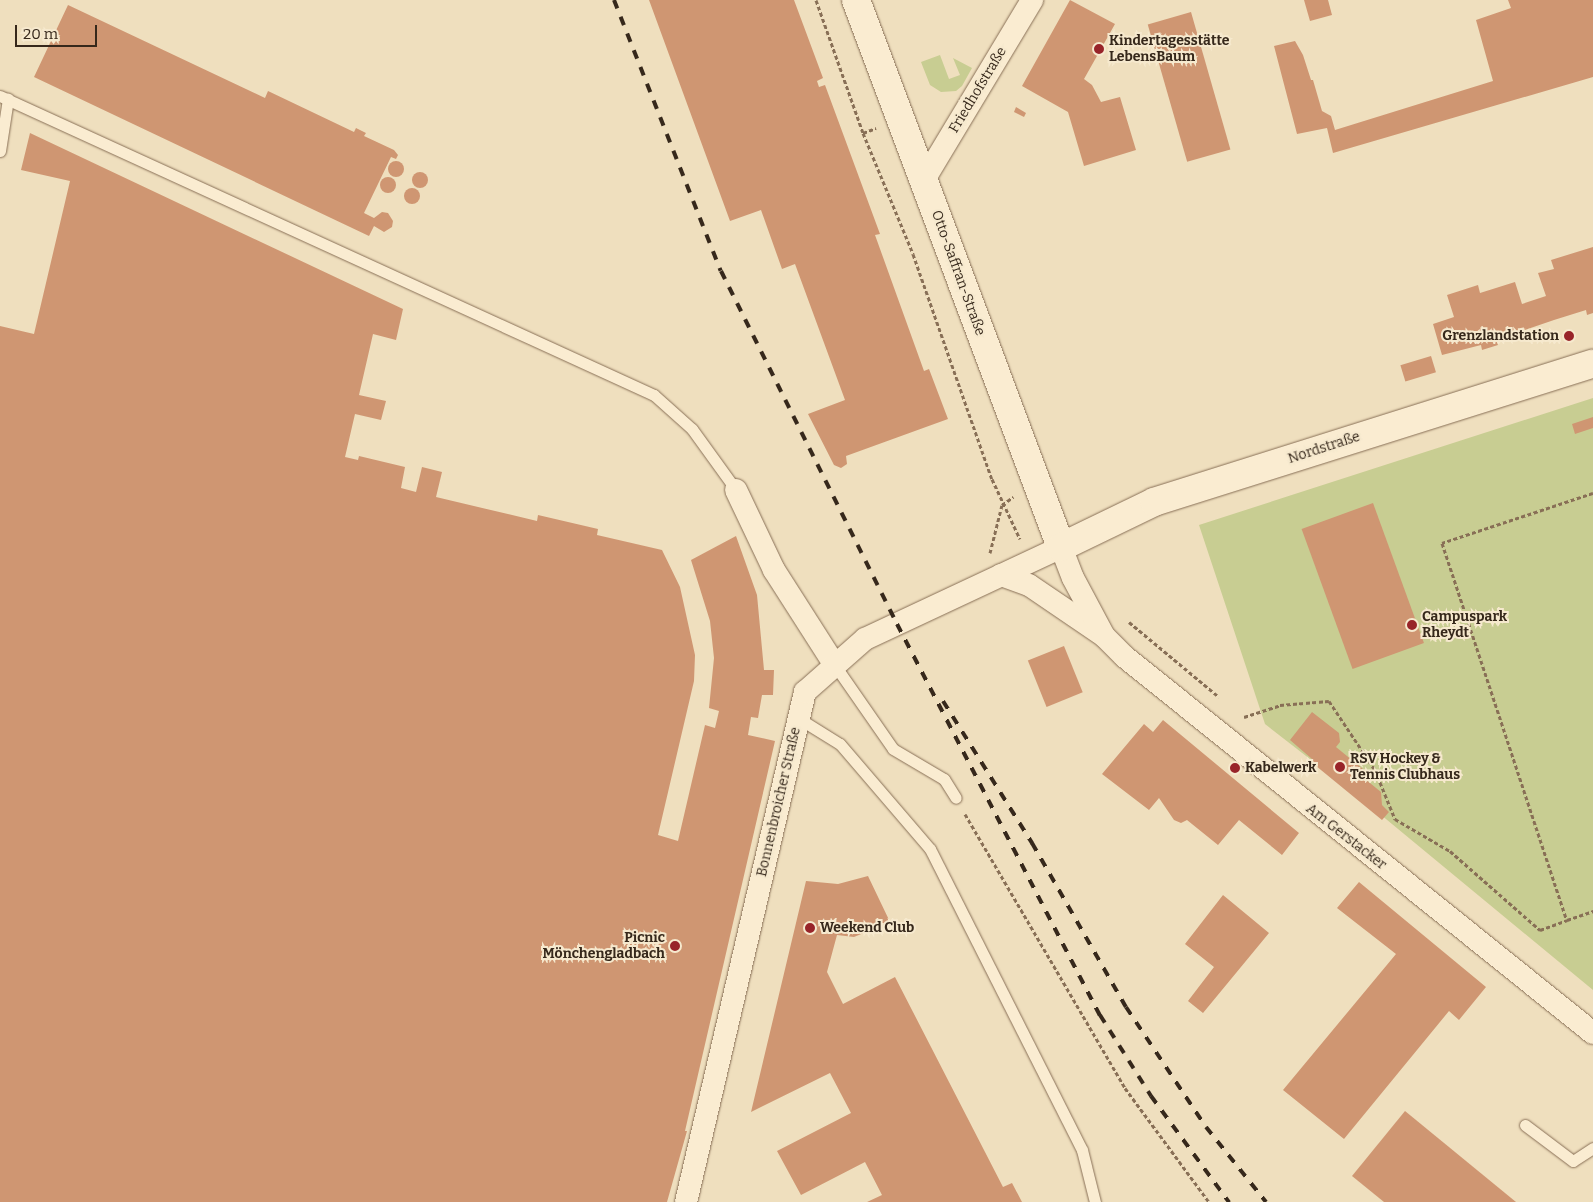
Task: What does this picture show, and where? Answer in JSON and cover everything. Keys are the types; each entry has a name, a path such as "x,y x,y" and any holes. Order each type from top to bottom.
{"main road":[{"name":"Otto-Saffran-Straße","path":"856,0 1061,547"},
{"name":"Nordstraße","path":"1061,547 1154,502 1593,364"}],"street":[{"name":"Friedhofstraße","path":"924,180 1032,0"},
{"path":"736,490 774,570 834,664"},
{"name":"Bonnenbroicher Straße","path":"686,1202 805,692 834,664 865,639 1061,547"},
{"name":"Am Gerstacker","path":"1061,547 1073,578 1104,636"},
{"name":"Am Gerstacker","path":"991,579 1029,585 1104,636 1124,657 1299,800 1593,1033"}],"lane":[{"path":"0,152 4,98 654,395 692,429 736,490"},
{"path":"834,664 893,749 944,779 956,798"},
{"path":"798,718 840,744 930,849 1082,1150 1095,1202"},
{"path":"1526,1125 1573,1161 1593,1148"}],"path":[{"path":"816,0 863,133 916,263 1002,505 1014,532 1034,559"},
{"path":"991,579 1002,505 1036,480"},
{"path":"1567,920 1442,543 1593,493"},
{"path":"1126,619 1223,700"},
{"path":"1244,717 1280,705 1329,701 1375,770 1395,819 1450,851 1540,930 1593,911"},
{"path":"1237,712 1251,723"},
{"path":"956,798 1124,1088 1209,1202"}],"green space":[{"path":"940,55 949,79 960,75 953,58 972,68 962,86 956,91 941,92 930,85 921,62"},
{"name":"Campuspark Rheydt","path":"1593,398 1593,990 1369,805 1265,724 1199,525"}],"building":[{"path":"649,0 794,0 823,78 817,81 819,87 825,85 880,234 875,235 924,371 929,369 948,419 846,456 847,464 841,468 834,465 808,414 845,400 795,264 782,269 761,210 730,221"},
{"path":"1070,0 1115,24 1084,79 1092,85 1101,102 1120,97 1136,150 1084,166 1068,112 1022,86"},
{"path":"1304,0 1328,0 1332,15 1310,21"},
{"path":"1508,0 1593,0 1593,77 1333,153 1327,128 1297,134 1274,46 1295,41 1303,55 1311,80 1313,80 1322,111 1331,116 1335,130 1493,81 1476,20 1511,8"},
{"path":"68,5 265,98 268,91 354,132 356,128 366,133 364,136 394,150 398,155 396,159 391,157 364,213 374,218 382,212 388,213 393,221 392,227 384,232 374,226 369,236 34,77"},
{"path":"1191,12 1230,149 1187,162 1148,24"},
{"path":"1016,107 1026,113 1024,117 1014,112"},
{"path":"30,133 403,309 396,340 373,334 359,395 386,401 381,420 355,414 345,457 358,460 359,456 405,467 401,488 416,492 422,467 442,472 436,497 537,521 538,515 598,529 597,535 662,550 680,587 695,655 694,681 658,835 678,841 705,725 715,728 719,711 709,708 714,658 710,621 691,560 736,536 757,595 764,670 774,670 773,695 762,695 758,718 751,717 748,735 775,741 685,1131 687,1131 667,1202 0,1202 0,326 34,334 70,181 21,170"},
{"path":"393,161 399,161 404,166 402,175 393,177 388,172 388,166"},
{"path":"417,172 423,172 428,177 426,186 417,188 412,183 412,177"},
{"path":"385,177 391,177 396,182 394,191 385,193 380,188 380,182"},
{"path":"409,188 415,188 420,193 418,202 409,204 404,199 404,193"},
{"path":"1593,247 1593,313 1587,315 1586,310 1554,320 1496,340 1498,345 1482,350 1481,345 1442,355 1433,324 1454,317 1447,295 1478,285 1480,293 1515,282 1522,304 1546,296 1538,273 1554,269 1551,260"},
{"path":"1431,356 1436,372 1405,382 1400,365"},
{"path":"1593,417 1593,428 1575,434 1572,424"},
{"path":"1373,503 1424,643 1353,669 1302,529"},
{"path":"1064,646 1083,692 1047,707 1028,661"},
{"name":"RSV Hockey & Tennis Clubhaus","path":"1312,712 1339,733 1340,742 1336,747 1369,774 1365,779 1381,792 1382,805 1389,812 1382,820 1310,761 1312,759 1290,740"},
{"path":"1163,720 1299,833 1282,855 1239,820 1218,845 1187,820 1181,823 1174,820 1159,798 1149,810 1102,774 1144,724 1153,732"},
{"path":"868,876 890,922 854,937 837,935 827,972 843,1004 895,977 1003,1187 1012,1183 1022,1202 867,1202 882,1195 865,1162 801,1195 777,1151 851,1113 830,1073 751,1112 806,881 838,884"},
{"path":"1359,882 1486,987 1459,1020 1449,1011 1344,1139 1283,1090 1396,954 1337,908"},
{"path":"1223,895 1269,933 1203,1013 1188,1001 1214,967 1185,944"},
{"path":"1405,1111 1516,1202 1384,1202 1352,1176"}],"railway":[{"path":"614,0 721,271 897,624 1100,1015 1151,1096 1229,1202"},
{"path":"943,701 1032,843 1126,1007 1206,1127 1266,1202"}],"place":[{"name":"Kindertagesstätte LebensBaum","path":"1099,49"},
{"name":"Grenzlandstation","path":"1569,336"},
{"name":"Campuspark Rheydt","path":"1412,625"},
{"name":"RSV Hockey & Tennis Clubhaus","path":"1340,767"},
{"name":"Kabelwerk","path":"1235,768"},
{"name":"Weekend Club","path":"810,928"},
{"name":"Picnic Mönchengladbach","path":"675,946"}]}
